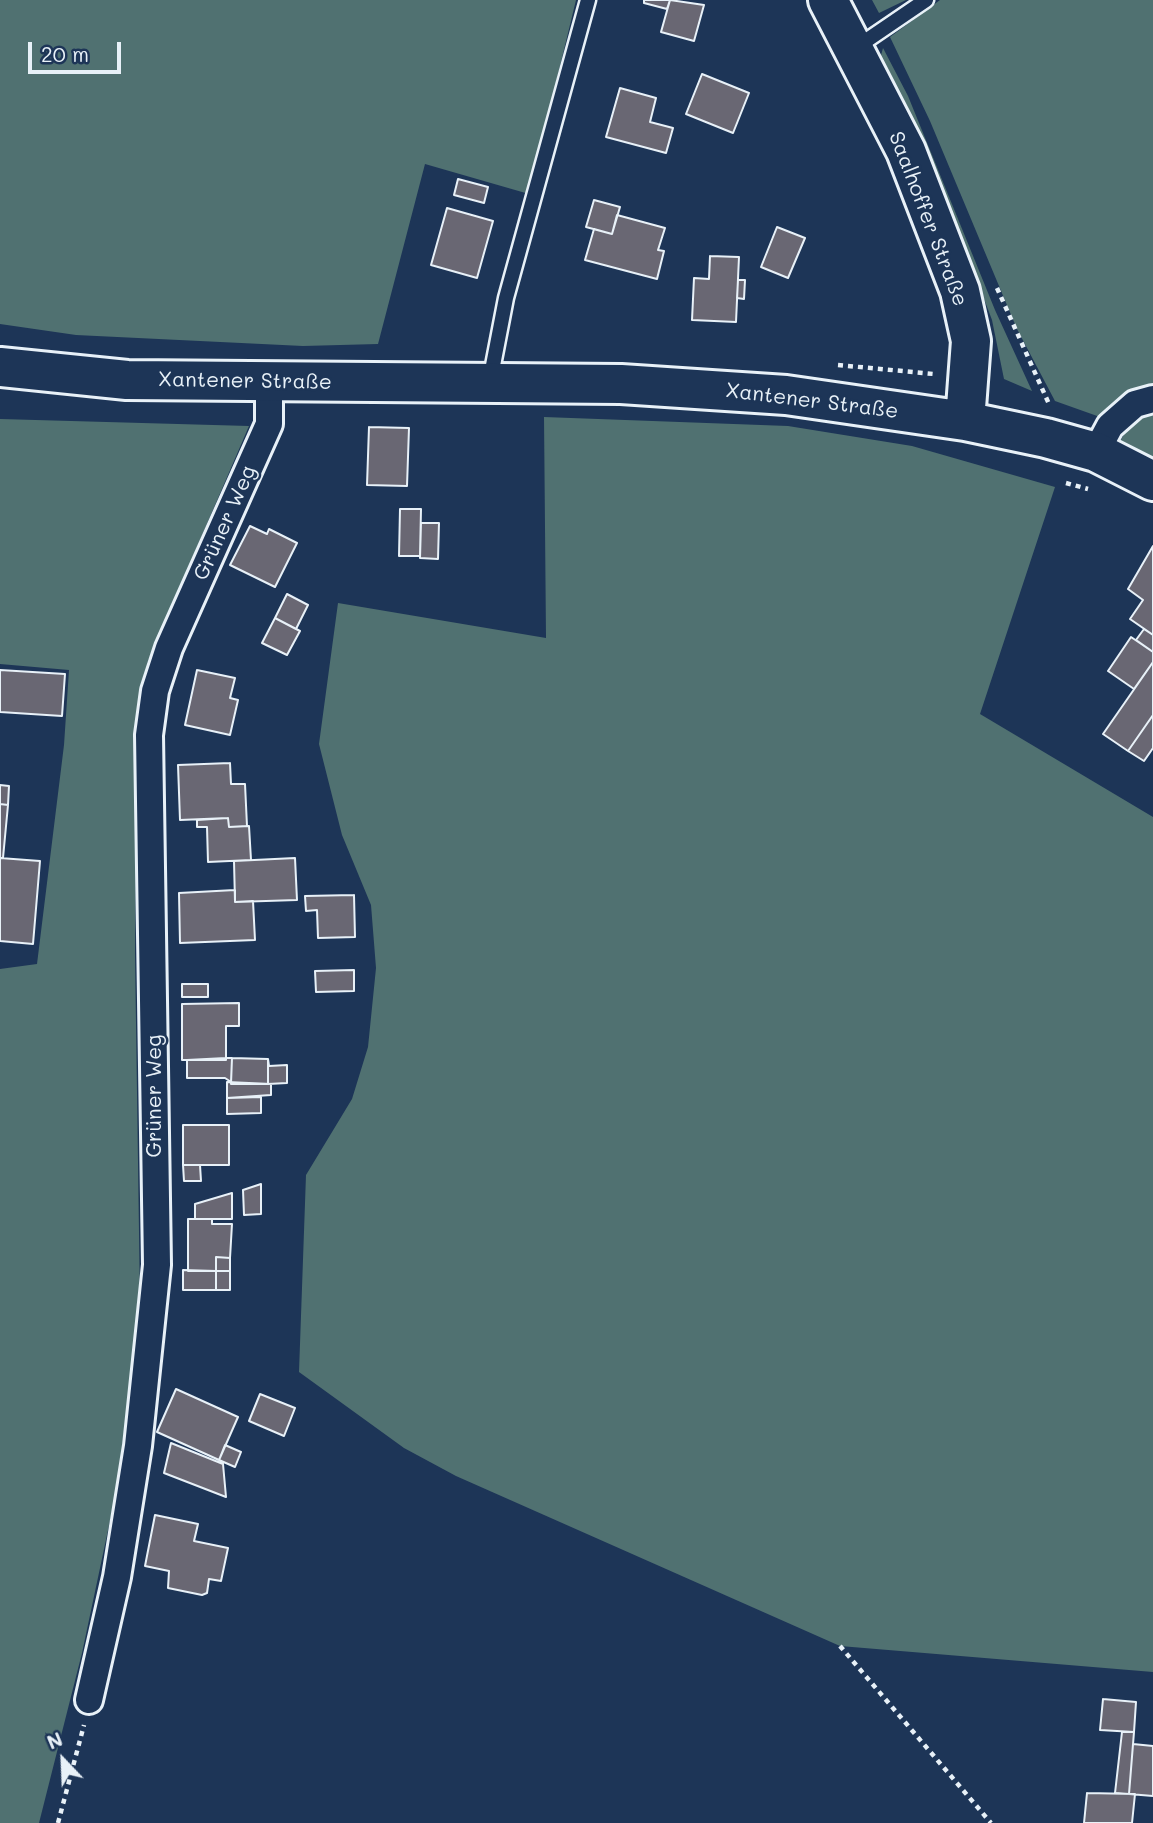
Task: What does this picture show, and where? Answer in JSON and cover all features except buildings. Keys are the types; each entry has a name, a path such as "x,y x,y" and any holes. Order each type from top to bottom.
{"main road":[{"name":"Saalhoffer Straße","path":"828,0 906,151 960,291 971,341 965,421"},
{"name":"Xantener Straße","path":"0,367 127,380 621,384 786,395 965,421"},
{"path":"965,421 1046,438 1096,452 1153,481"}],"street":[{"name":"Grüner Weg","path":"89,1700 117,1577 132,1485 156,1265 149,735 155,691 169,648 269,424 269,383"},
{"path":"1096,452 1110,426 1135,404 1153,399"}],"lane":[{"path":"490,383 506,298 588,0"},
{"path":"853,49 926,0"}],"path":[{"path":"840,1646 991,1823"},
{"path":"58,1823 79,1750 89,1700"}],"green space":[{"path":"0,0 576,0 529,194 425,164 378,344 303,346 76,335 0,324"},
{"path":"872,0 906,0 879,13"},
{"path":"940,0 1153,0 1153,390 1133,394 1100,417 1055,401 1017,329 930,121 890,37"},
{"path":"883,48 908,96 995,310 1032,391 1004,379 992,320 952,214 880,59"},
{"path":"1153,406 1153,459 1120,442 1131,419"},
{"path":"544,417 788,426 912,446 1055,487 980,714 1153,817 1153,1672 840,1646 456,1476 404,1448 299,1372 306,1175 352,1099 368,1047 376,968 371,905 342,835 319,744 338,603 546,638"},
{"path":"0,419 249,426 148,661 137,729 135,953 140,1301 118,1483 82,1653 39,1823 0,1823 0,969 37,964 64,745 69,670 0,664"}]}
